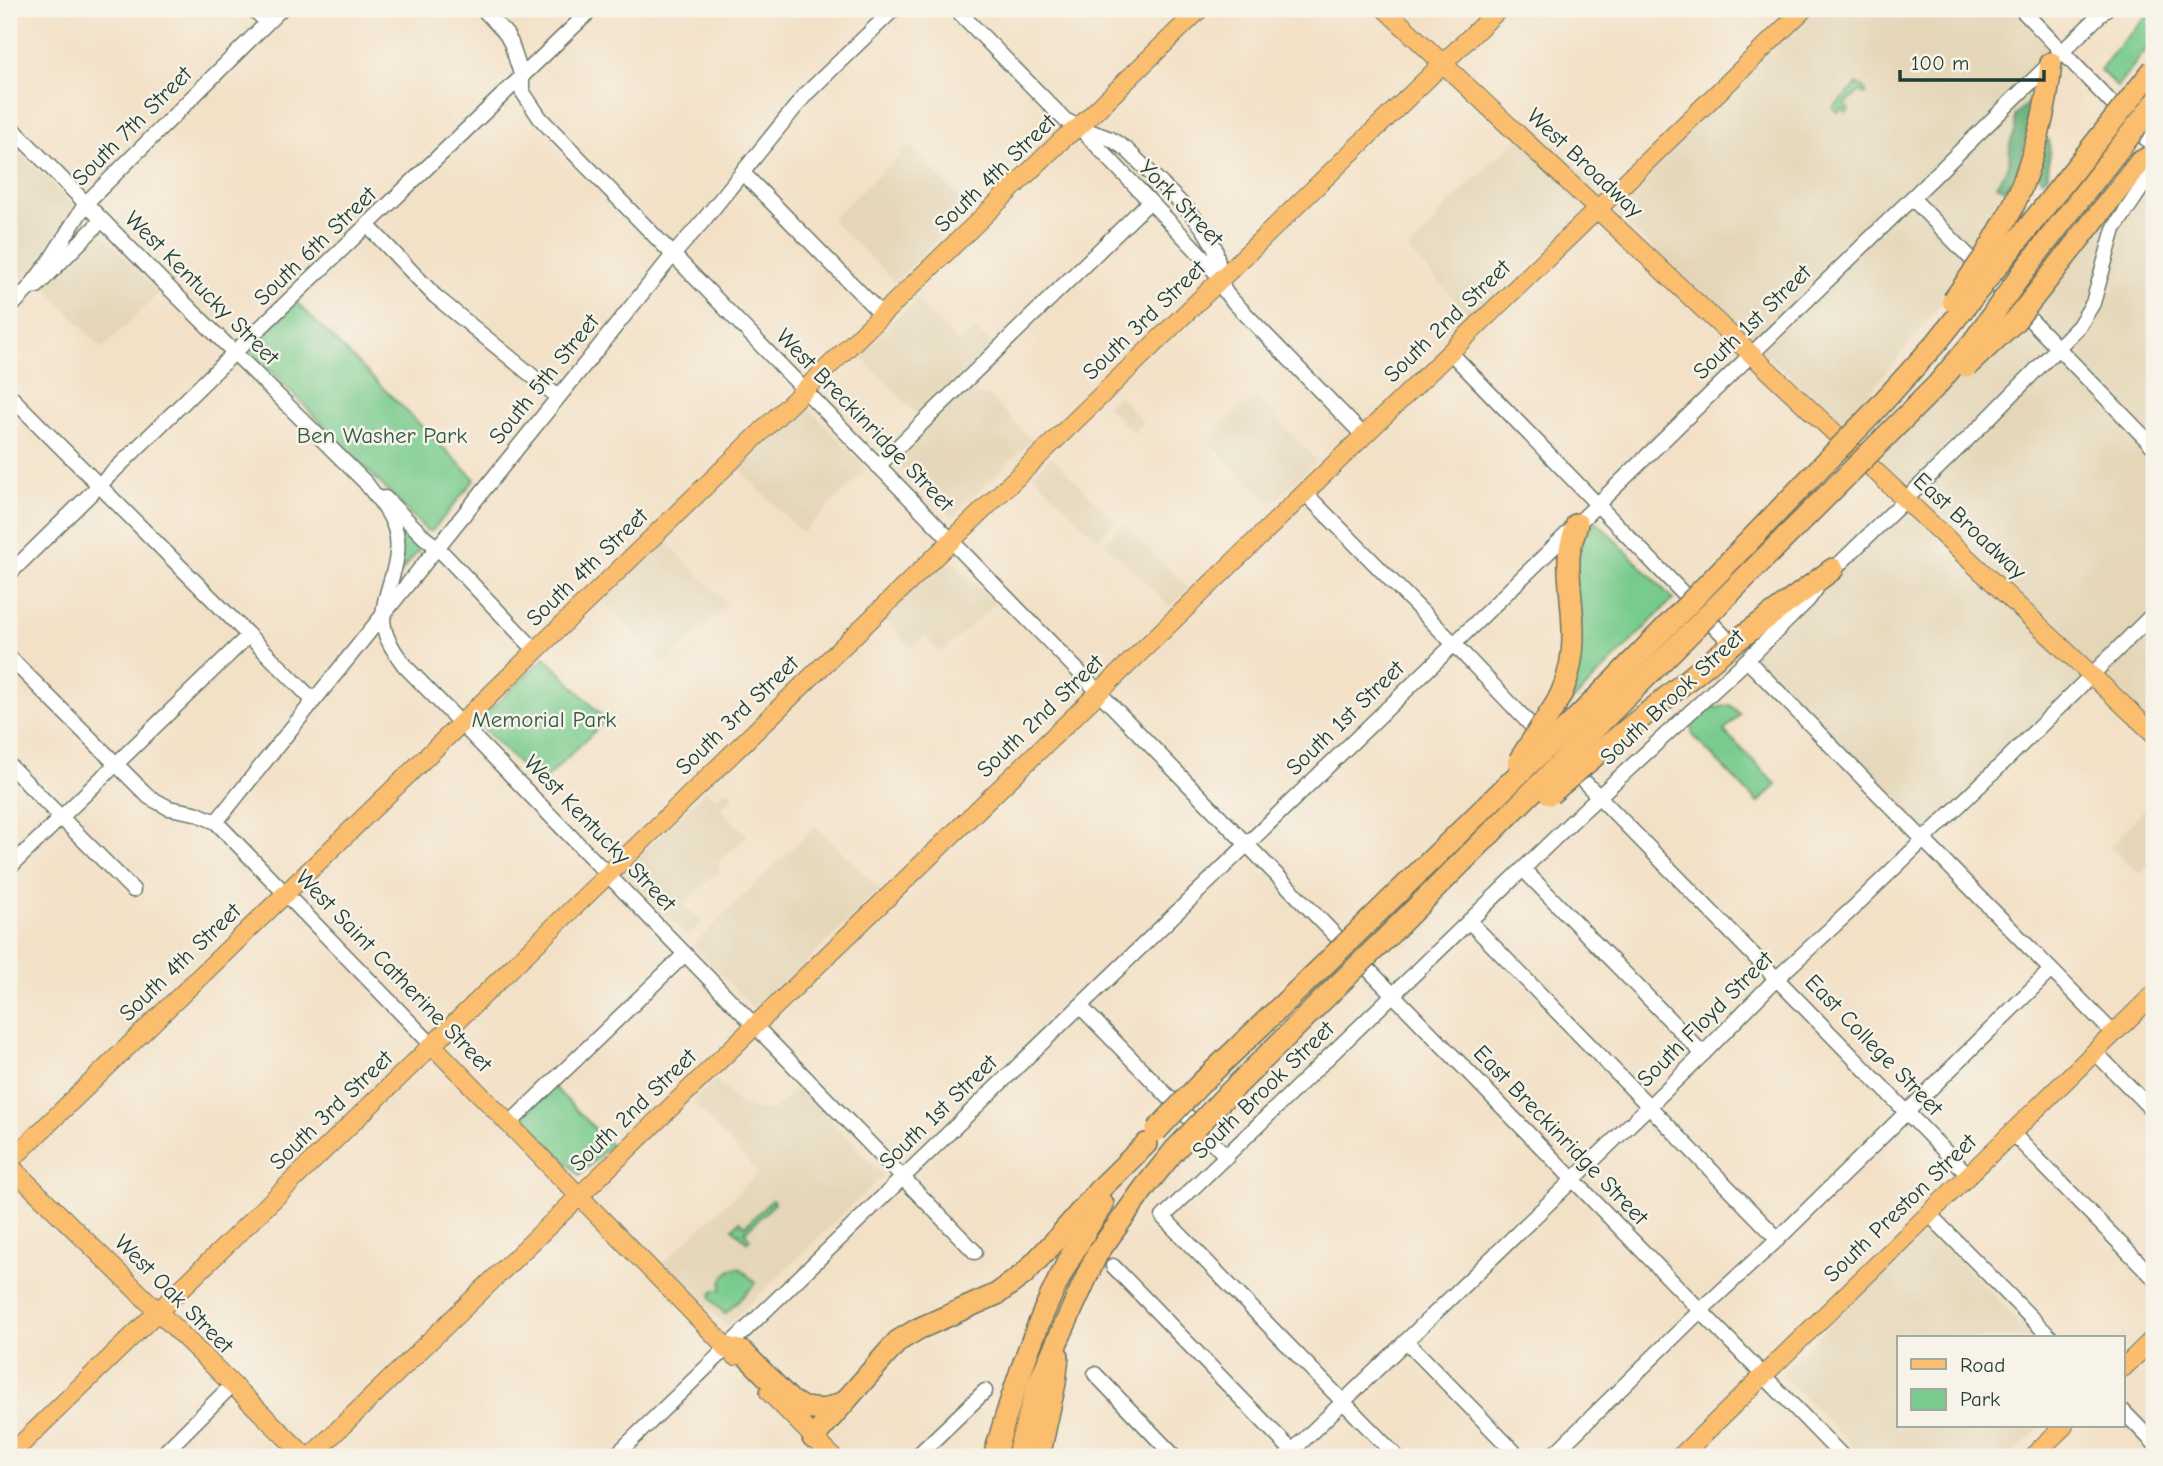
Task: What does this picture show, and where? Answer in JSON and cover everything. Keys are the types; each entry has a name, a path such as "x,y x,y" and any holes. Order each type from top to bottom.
{"highway":[{"path":"1872,414 1965,285 2012,209 2030,166 2057,57"},
{"path":"1039,1457 1053,1361 1062,1329 1097,1254 1174,1151 1430,892 1546,789 1675,633 1937,342 2154,69"},
{"path":"1876,446 1937,385 1973,342 2026,268 2154,104"},
{"path":"1675,633 2015,321 2140,162 2154,154"},
{"path":"994,1457 1019,1376 1055,1286 1098,1191 1202,1082 1473,820 1522,765 1563,691 1574,650 1569,570 1570,547 1577,524"},
{"path":"1522,765 1588,735 1732,644 1833,569"},
{"path":"813,1438 895,1344 909,1334 1008,1287 1087,1215"},
{"path":"727,1348 743,1352 790,1400 803,1408 824,1410 844,1402"},
{"path":"1017,1457 1038,1384 1053,1361"}],"main road":[{"name":"South 4th Street","path":"9,1163 1200,9"},
{"name":"West Broadway","path":"1385,9 1752,354"},
{"name":"South 3rd Street","path":"9,1456 1499,9"},
{"name":"South 2nd Street","path":"308,1457 1804,9"},
{"name":"East Broadway","path":"1752,354 2154,734"},
{"name":"South Preston Street","path":"1680,1457 2154,994"},
{"name":"West Saint Catherine Street","path":"433,1045 832,1457"},
{"name":"West Oak Street","path":"9,1163 308,1457"},
{"path":"2124,1367 2154,1338"},
{"path":"2032,1457 2062,1428"}],"street":[{"path":"253,9 267,22"},
{"name":"South 7th Street","path":"9,309 49,262 86,203 280,9"},
{"name":"West Breckinridge Street","path":"484,9 506,34 522,76 522,91 540,118 1246,844"},
{"name":"South 6th Street","path":"9,574 234,353 592,9"},
{"name":"South 5th Street","path":"216,822 806,94 894,9"},
{"name":"York Street","path":"956,9 1065,120 1079,127 1201,255 1221,279 1229,297 1364,436"},
{"path":"2021,9 2057,57 2154,147"},
{"name":"South 1st Street","path":"614,1457 2106,9"},
{"name":"West Kentucky Street","path":"9,125 365,482 388,513 398,541 397,559 387,595 384,627 404,665 975,1252"},
{"path":"1079,127 1111,139 1126,149 1190,212 1214,248 1221,279"},
{"name":"South Brook Street","path":"1343,1402 1163,1217 1598,797 1747,660 1808,600 1833,569 2079,326 2090,311 2114,229 2154,169"},
{"path":"742,172 882,315"},
{"path":"1912,198 2154,447"},
{"path":"878,466 1149,202"},
{"name":"South 7th Street","path":"30,287 37,286 102,220"},
{"path":"368,226 435,296 558,397"},
{"path":"1450,352 1732,644"},
{"path":"9,395 313,700"},
{"name":"West Kentucky Street","path":"365,482 380,492 437,547 536,651"},
{"name":"East College Street","path":"1305,493 1969,1176"},
{"name":"South Floyd Street","path":"1292,1455 1343,1402 1703,1054 1777,978 1924,839 2154,613"},
{"path":"9,868 248,636"},
{"name":"West Saint Catherine Street","path":"9,657 155,801 216,822 433,1045"},
{"path":"1747,660 2113,1034"},
{"path":"9,765 133,890"},
{"name":"East Breckinridge Street","path":"1246,844 1843,1457"},
{"path":"1523,869 1703,1054"},
{"path":"1469,921 1778,1239"},
{"path":"509,1124 685,954"},
{"path":"1551,1457 1778,1239 2051,970"},
{"path":"1080,1006 1227,1157"},
{"path":"2095,1052 2154,1112"},
{"path":"2012,1133 2154,1278"},
{"path":"1929,1214 2050,1336"},
{"path":"1113,1266 1292,1455"},
{"path":"1406,1341 1519,1457"},
{"path":"1095,1374 1175,1457"},
{"path":"160,1457 232,1385"},
{"path":"916,1457 985,1391"},
{"path":"1343,1402 1397,1457"},
{"path":"2124,1412 2154,1443"},
{"path":"2149,1457 2154,1453"}],"shaded area":[{"path":"1808,9 2012,9 2055,54 2039,90 2014,185 1968,277 1941,304 1881,379 1840,424 1601,200 1474,320 1408,250 1438,220 1437,215 1532,125 1611,199"},
{"path":"9,142 159,293 102,349 29,269 9,288"},
{"path":"910,145 968,208 895,282 831,219"},
{"path":"2154,151 2154,734 2091,675 1924,839 1747,660 1907,497 1867,456 1999,336"},
{"path":"917,300 958,343 978,330 994,347 921,420 862,357 889,325"},
{"path":"962,390 989,396 1032,440 952,517 891,458"},
{"path":"1118,395 1143,422 1133,433 1106,406"},
{"path":"1257,397 1317,461 1270,505 1209,442 1240,408"},
{"path":"803,402 867,469 802,533 737,467"},
{"path":"1051,456 1115,521 1098,540 1033,474"},
{"path":"1123,524 1189,589 1170,607 1105,543"},
{"path":"664,539 728,604 665,663 600,598"},
{"path":"947,555 995,604 941,653 924,636 914,647 910,647 883,617"},
{"path":"726,789 734,795 721,809 747,836 717,864 721,869 684,904 702,923 688,937 625,872 644,850 706,791 715,798"},
{"path":"2154,799 2154,860 2140,874 2109,848"},
{"path":"815,826 880,889 757,1012 693,945"},
{"path":"715,1080 740,1104 756,1110 774,1110 798,1087 883,1175 726,1327 663,1263 758,1173 692,1102"},
{"path":"1928,1229 2033,1336 1897,1336 1897,1428 2040,1428 2009,1457 1863,1457 1782,1375 1783,1371"}],"green space":[{"path":"2154,10 2154,39 2117,87 2100,70 2122,42"},
{"path":"1858,84 1866,93 1864,95 1860,91 1845,105 1849,110 1846,113 1842,108 1838,113 1833,108"},
{"path":"2029,102 2034,107 2017,175 2005,189 1996,185 2009,165 2015,115"},
{"path":"2049,140 2048,175 2042,180 2034,172 2038,143"},
{"name":"Ben Washer Park","path":"296,302 475,479 432,531 427,531 249,349"},
{"path":"1596,521 1673,599 1549,725 1558,712 1572,580 1582,537"},
{"path":"407,526 424,544 400,573 400,531"},
{"name":"Memorial Park","path":"545,657 606,720 539,785 477,722"},
{"path":"1711,704 1716,708 1730,705 1740,714 1724,731 1777,785 1758,803 1692,735 1692,723"},
{"path":"553,1086 611,1145 579,1175 522,1116"},
{"path":"772,1200 775,1203 745,1232 750,1238 747,1242 733,1228 740,1221 745,1226"},
{"path":"740,1268 756,1283 725,1314 711,1299 711,1294 715,1290 721,1290 722,1279 732,1269"}]}
